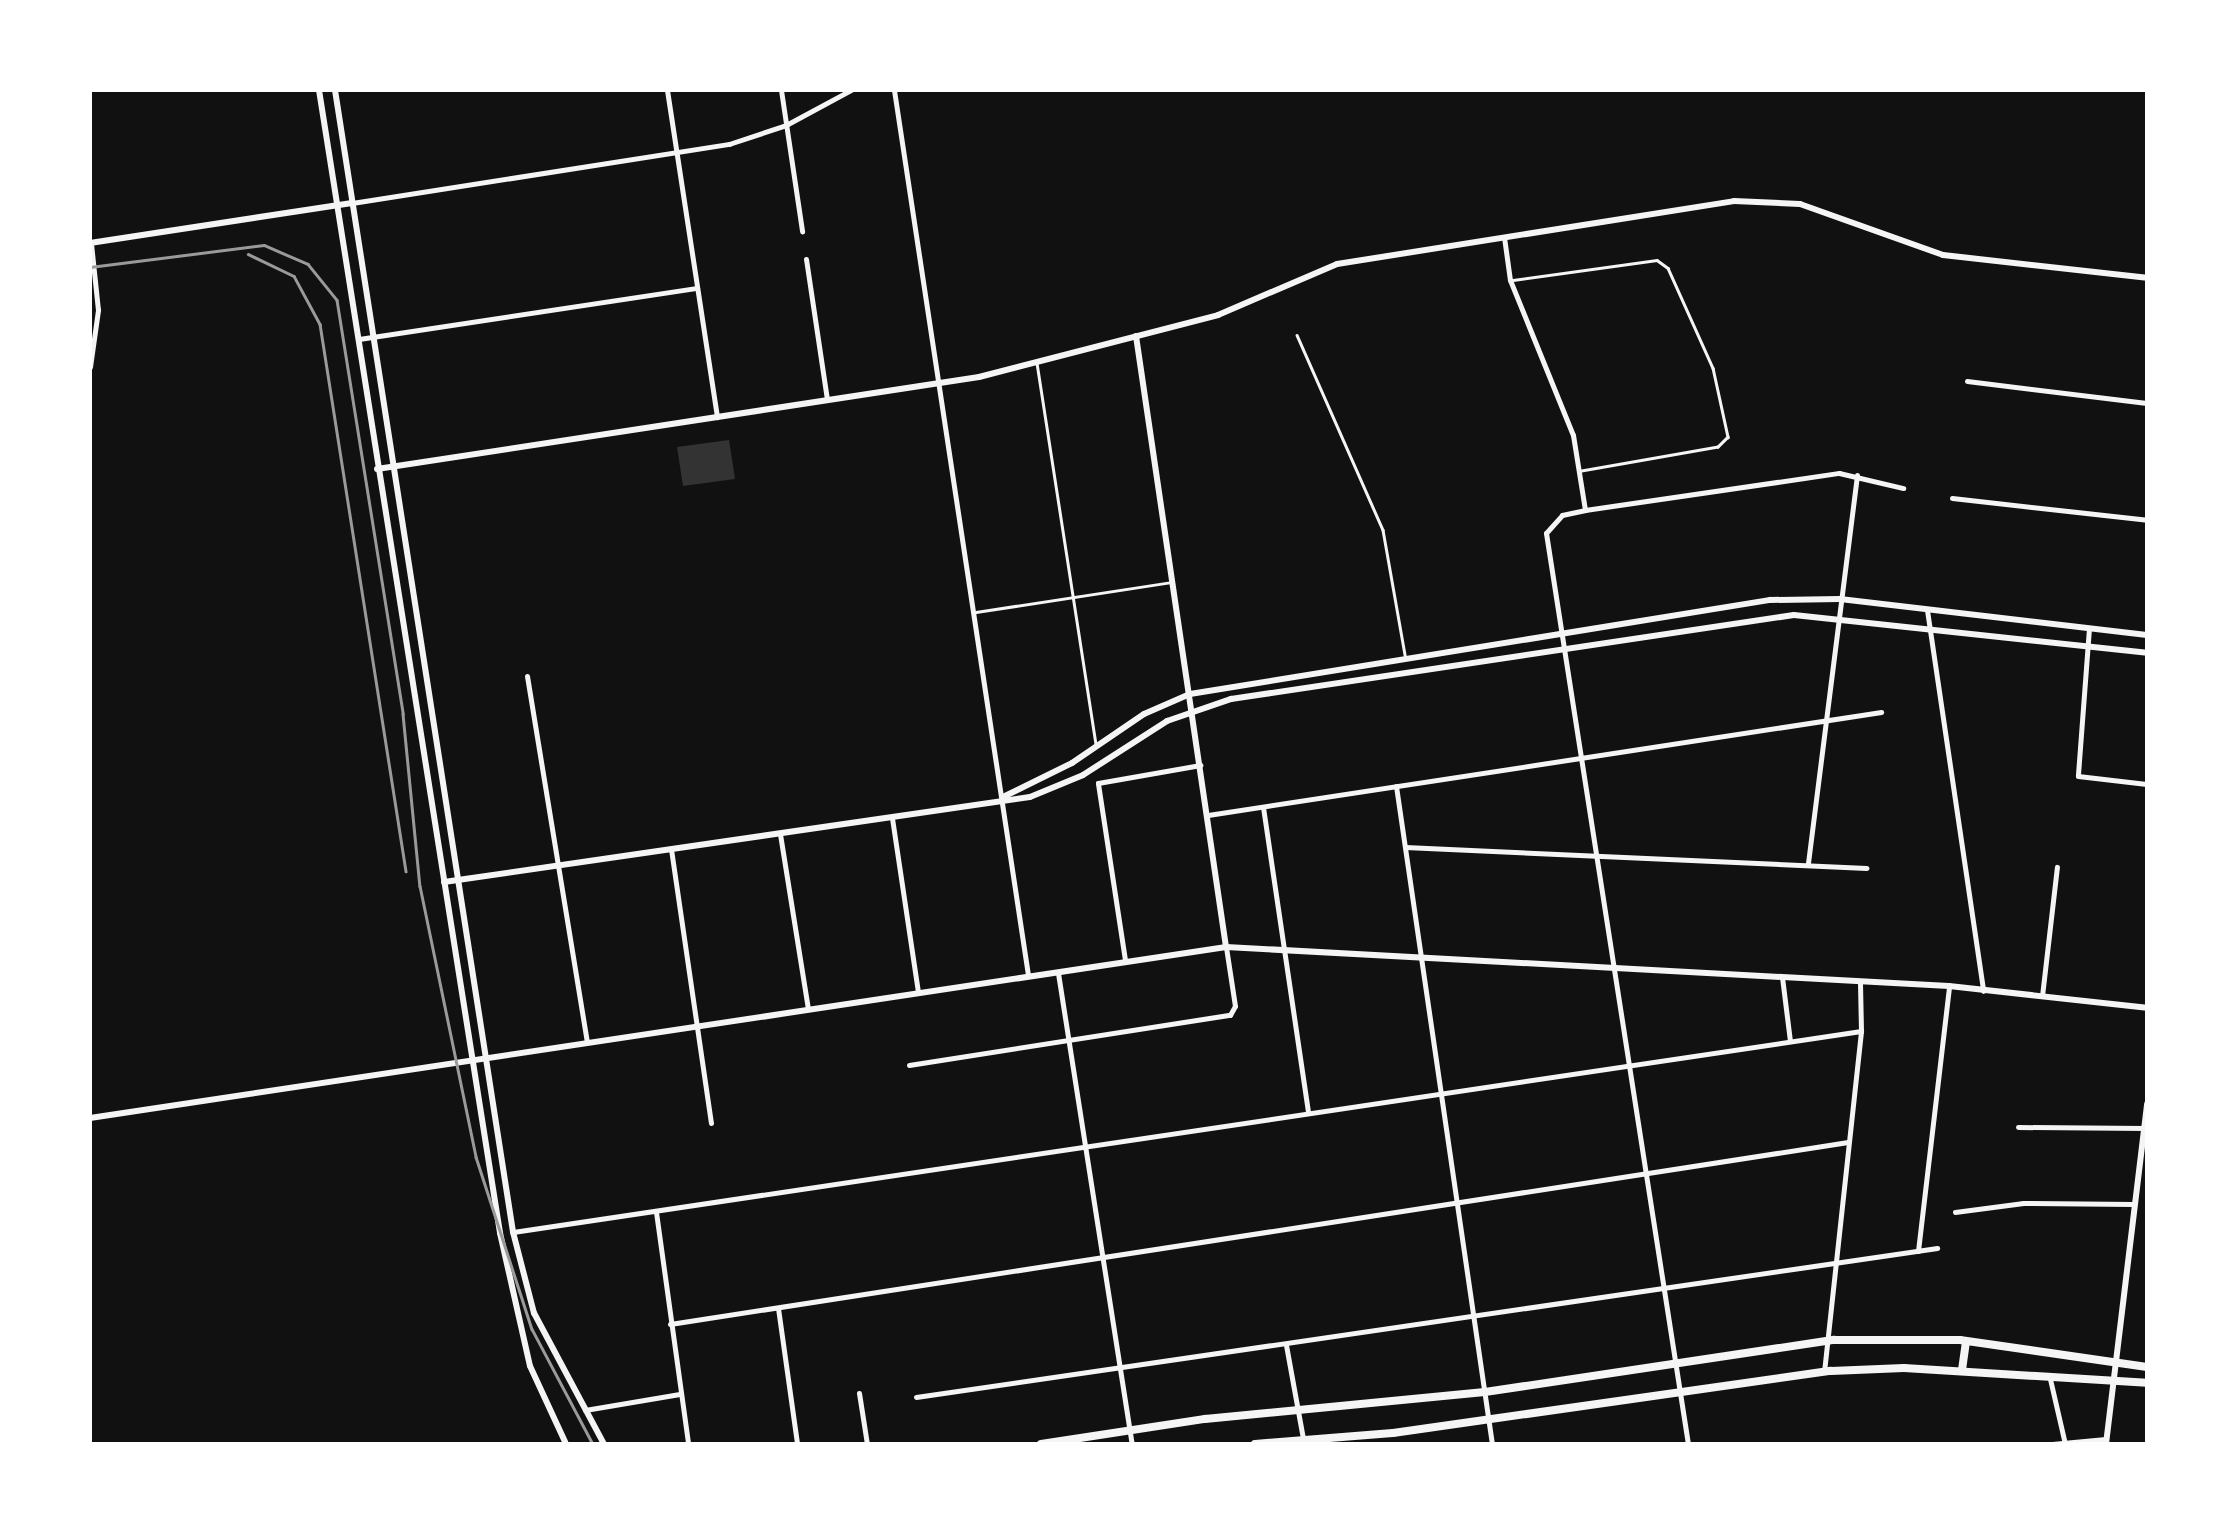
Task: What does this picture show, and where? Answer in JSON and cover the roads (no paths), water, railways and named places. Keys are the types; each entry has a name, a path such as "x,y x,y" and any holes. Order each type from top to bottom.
{"main road":[{"path":"1041,1444 1130,1430 1485,1392 1826,1340 1966,1341 2147,1367"},
{"path":"1962,1370 1966,1341"},
{"path":"1256,1444 1489,1421 1824,1372 1962,1370 2147,1383"}],"street":[{"path":"319,90 442,882 514,1304 530,1366 566,1444"},
{"path":"335,90 513,1232 534,1312 604,1444"},
{"path":"667,90 717,417"},
{"path":"781,90 802,232"},
{"path":"90,367 98,310 90,244 676,154 786,125 852,90"},
{"path":"894,90 1028,975"},
{"path":"377,469 938,383 1218,315 1337,264 1769,199 1943,255 2147,278"},
{"path":"1503,236 1510,280 1564,409 1582,471 1585,510"},
{"path":"806,260 827,399"},
{"path":"357,339 697,288"},
{"path":"910,1065 1222,1018 1235,1006 1136,336"},
{"path":"1967,381 2147,403"},
{"path":"1808,863 1857,475"},
{"path":"1688,1444 1546,533 1562,515 1585,510 1857,475 1903,488"},
{"path":"1952,498 2147,520"},
{"path":"396,593 414,590"},
{"path":"1000,800 1096,747 1144,714 1190,694 1699,611 1840,599 2147,636"},
{"path":"1926,610 1982,990"},
{"path":"1699,611 1702,629"},
{"path":"442,882 1000,800 1058,787 1192,710 1408,671 1794,615 1838,616 2147,653"},
{"path":"2088,628 2074,764 2087,780 2147,784"},
{"path":"526,676 587,1042"},
{"path":"1208,814 1882,712"},
{"path":"419,736 436,734"},
{"path":"1125,960 1098,783 1200,765"},
{"path":"1396,786 1492,1444"},
{"path":"1262,807 1308,1112"},
{"path":"891,815 918,993"},
{"path":"780,833 808,1009"},
{"path":"1406,847 1866,868"},
{"path":"671,848 711,1123"},
{"path":"2041,999 2057,867"},
{"path":"90,1118 1058,970 1226,948 1950,986 2147,1008"},
{"path":"1058,970 1132,1444"},
{"path":"1782,978 1790,1041"},
{"path":"1824,1372 1832,1263 1861,1031 1860,982"},
{"path":"1918,1250 1950,986"},
{"path":"513,1232 1087,1150 1308,1112 1861,1031"},
{"path":"2052,1444 2106,1442 2147,1103"},
{"path":"2018,1127 2145,1128"},
{"path":"670,1324 1848,1142"},
{"path":"1955,1212 2022,1203 2134,1204"},
{"path":"656,1212 688,1444"},
{"path":"916,1397 1120,1365 1664,1291 1937,1248"},
{"path":"778,1307 798,1444"},
{"path":"1286,1345 1304,1439"},
{"path":"2050,1376 2065,1443"},
{"path":"859,1393 867,1444"},
{"path":"585,1410 680,1394"}],"lane":[{"path":"1510,280 1657,260 1668,268 1713,368 1728,438 1710,452 1582,471"},
{"path":"1297,335 1383,530 1408,671"},
{"path":"1037,362 1096,747"},
{"path":"971,612 1172,582"}],"tram line":[{"path":"90,267 264,245 308,264 337,300 403,714 420,886 476,1157 532,1329 593,1444"},
{"path":"248,254 294,276 320,324 406,871"}]}
